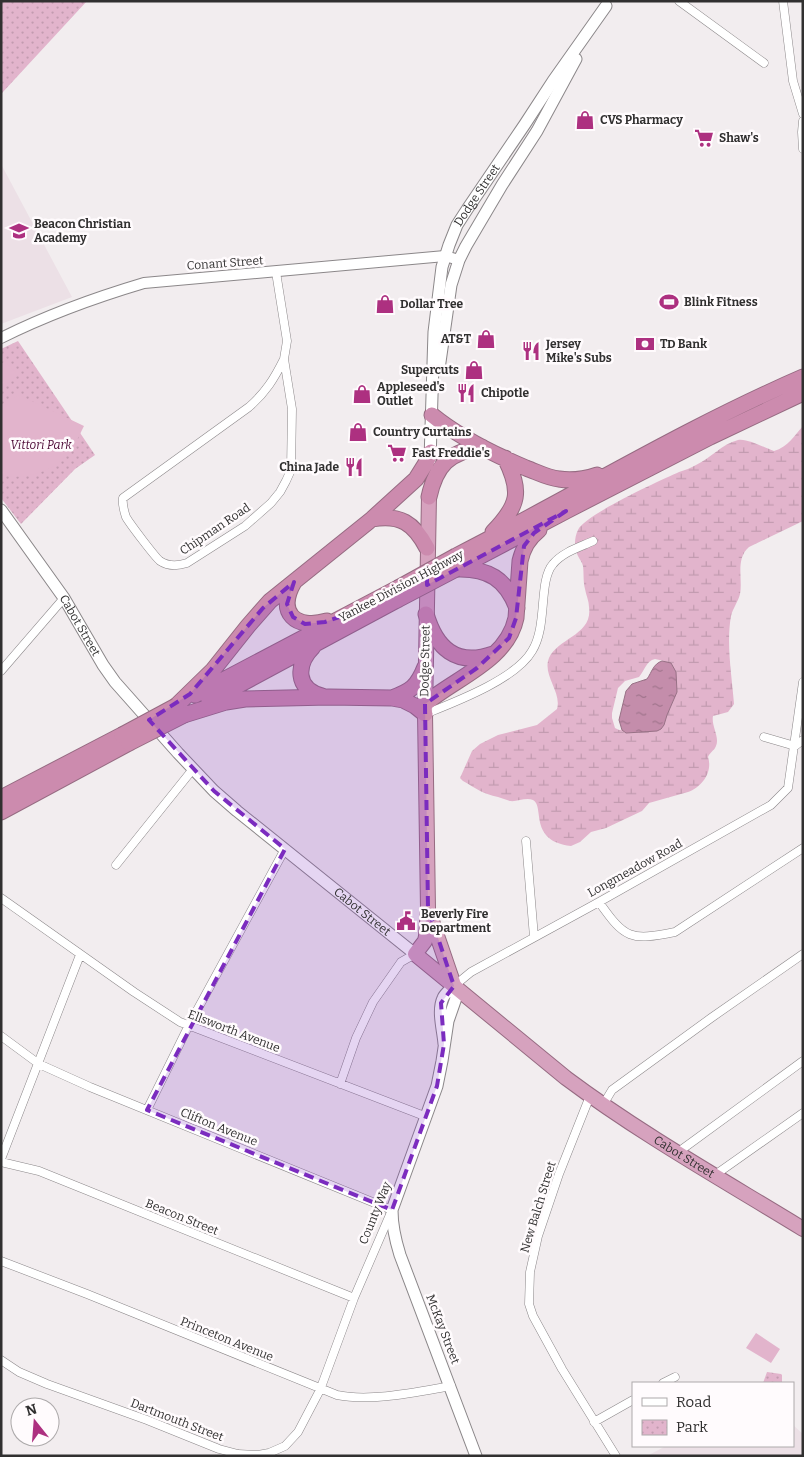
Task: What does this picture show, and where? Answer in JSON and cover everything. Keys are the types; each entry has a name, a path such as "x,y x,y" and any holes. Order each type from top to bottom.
{"highway":[{"name":"Yankee Division Highway","path":"456,563 482,543 643,456 726,412 803,377"},
{"name":"Yankee Division Highway","path":"1,798 125,739 318,642 398,594 456,563 566,511 717,433 803,393"},
{"path":"432,415 452,431 482,447 545,476 557,479 569,480 593,476 643,456"},
{"path":"429,497 435,476 439,468 446,461 462,452 482,447"},
{"path":"180,710 263,608 372,519 416,479 431,452"},
{"path":"482,543 508,516 516,498 516,486 505,458"},
{"name":"Dodge Street","path":"415,954 426,936 428,908 425,667 429,497"},
{"path":"180,710 236,700 329,697 392,698 403,700 425,709 438,693 477,668 497,652 509,638 514,628 520,561 524,546 534,533 566,511"},
{"path":"372,519 390,517 406,522 418,532 428,548"},
{"path":"456,563 494,577 508,590 517,608"},
{"path":"294,582 290,588 287,604 293,618 305,624 314,624 345,616"},
{"name":"Yankee Division Highway","path":"180,710 345,616 398,594"},
{"path":"426,614 435,636 447,651 470,658 497,652"},
{"path":"318,642 304,658 300,672 301,679 309,690 318,695 329,697"},
{"path":"392,698 409,691 417,685 425,667"},
{"name":"Yankee Division Highway","path":"1,812 125,739"},
{"name":"Dodge Street","path":"428,908 438,943 454,986"},
{"name":"Cabot Street","path":"415,954 590,1096 636,1128 803,1229"}],"main road":[{"name":"Dodge Street","path":"429,497 434,332 445,256 468,208 605,3"},
{"name":"Dodge Street","path":"432,415 451,286 459,260 502,185 537,131 605,3"},
{"name":"Cabot Street","path":"3,515 64,598 112,678 193,769 225,801 415,954"},
{"name":"County Way","path":"392,1210 427,1117 439,1078 444,1044 441,1003 454,986"},
{"name":"McKay Street","path":"392,1210 395,1241 476,1456"}],"street":[{"path":"679,1 764,63"},
{"path":"783,1 793,81 803,114"},
{"path":"803,121 803,149"},
{"name":"Conant Street","path":"1,338 56,314 144,283 445,256 459,260"},
{"name":"Chipman Road","path":"276,272 287,341 284,359 276,376 263,394 249,407 123,498 122,503 126,517 160,561 168,565 178,566 187,563 245,526 271,503 280,492 290,470 291,455 292,409 284,359"},
{"path":"425,709 472,694 502,678 527,658 539,636 543,616 545,583 549,570 562,557 593,541"},
{"path":"1,671 64,598"},
{"name":"Longmeadow Road","path":"454,986 471,972 771,805 788,788 803,682"},
{"path":"764,737 795,746 803,740"},
{"path":"116,865 193,769"},
{"path":"526,841 534,938"},
{"path":"599,902 611,919 623,931 635,937 674,932 803,848"},
{"path":"147,1110 189,1025 285,849"},
{"name":"Ellsworth Avenue","path":"1,898 80,955 180,1022 427,1117"},
{"path":"340,1084 356,1038 373,1002 402,962 415,954"},
{"path":"603,1105 612,1090 803,954"},
{"path":"1,1160 80,955"},
{"name":"Clifton Avenue","path":"1,1036 39,1064 90,1087 392,1210"},
{"path":"678,1152 803,1060"},
{"name":"New Balch Street","path":"590,1096 558,1174 538,1236 530,1272 529,1304 533,1316 562,1370 616,1456"},
{"path":"715,1175 803,1113"},
{"name":"Beacon Street","path":"1,1160 39,1171 354,1298"},
{"name":"County Way","path":"320,1390 354,1298 392,1210"},
{"name":"Princeton Avenue","path":"1,1261 337,1396 352,1398 384,1396 451,1386"},
{"name":"Dartmouth Street","path":"1,1360 19,1372 47,1384 147,1420 218,1449 238,1454 258,1455 269,1453 285,1446 298,1432 320,1390"},
{"path":"665,1382 675,1377"},
{"path":"594,1422 632,1401"}],"highlighted area":[{"path":"566,511 534,533 524,546 516,618 509,638 477,668 425,704 428,908 454,986 441,1003 444,1044 437,1086 392,1210 147,1110 285,849 214,791 149,720 190,694 263,608 294,582 287,604 293,617 305,624 325,622 345,615 427,572 427,585"}],"shaded area":[{"name":"Beacon Christian Academy","path":"1,164 72,297 1,324"},
{"path":"794,1426 803,1434 803,1456 647,1456 664,1447 794,1447"}],"green space":[{"path":"1,1 87,1 2,93 1,93"},
{"name":"Vittori Park","path":"18,341 95,455 75,469 21,524 1,498 1,349"},
{"path":"5,361 18,375 1,389 1,364"},
{"path":"19,395 84,426 69,453 59,462 36,474 18,477 1,475 1,409 5,401"},
{"path":"803,426 803,521 749,547 742,557 740,594 731,616 730,627 729,649 734,704 728,712 713,716 717,743 708,757 708,773 702,783 688,792 649,803 642,811 606,828 591,832 580,842 571,846 558,843 549,838 543,831 538,809 533,800 510,801 484,793 463,781 460,778 472,751 480,744 498,735 537,725 557,709 557,696 548,671 549,658 553,651 574,636 586,624 589,616 583,566 575,546 578,530 583,524 624,498 692,467 732,442 746,440 774,451 787,444","holes":["652,660 664,661 669,670 649,729 619,730 615,728 612,713 618,688 625,681 639,677"]},
{"path":"756,1333 780,1349 771,1363 746,1348"},
{"path":"767,1372 782,1375 782,1382 763,1382"}],"water":[{"path":"662,661 671,663 676,672 677,692 664,725 657,731 626,733 622,730 619,720 626,691 632,684 647,679 655,666"}],"place":[{"name":"CVS Pharmacy","path":"585,120"},
{"name":"Shaw's","path":"704,138"},
{"name":"Beacon Christian Academy","path":"19,231"},
{"name":"Blink Fitness","path":"669,302"},
{"name":"Dollar Tree","path":"385,304"},
{"name":"AT&T","path":"486,339"},
{"name":"TD Bank","path":"645,344"},
{"name":"Jersey Mike's Subs","path":"531,351"},
{"name":"Supercuts","path":"474,370"},
{"name":"Chipotle","path":"466,393"},
{"name":"Appleseed's Outlet","path":"362,394"},
{"name":"Country Curtains","path":"358,432"},
{"name":"Fast Freddie's","path":"397,453"},
{"name":"China Jade","path":"354,467"},
{"name":"Beverly Fire Department","path":"406,921"}]}
